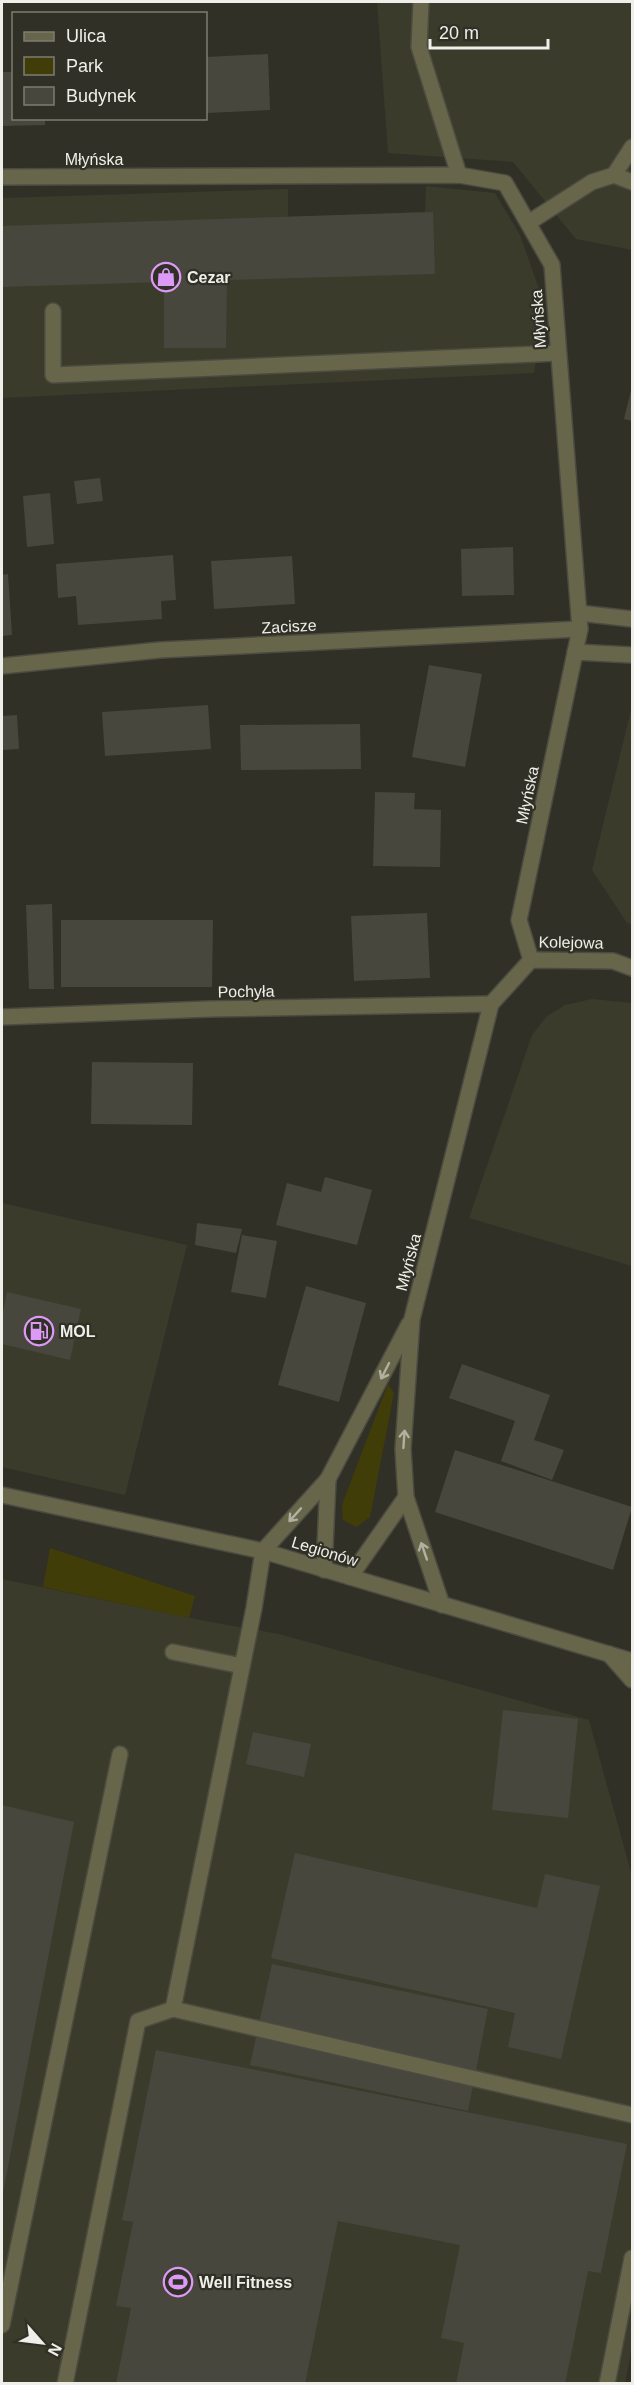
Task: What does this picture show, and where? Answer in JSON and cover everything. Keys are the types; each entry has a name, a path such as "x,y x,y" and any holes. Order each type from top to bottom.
{"street":[{"path":"421,2 419,47 459,175"},
{"path":"614,175 633,147"},
{"name":"Młyńska","path":"2,177 459,175 505,183 552,265 580,629 519,920 531,960"},
{"path":"528,223 592,182 614,175 633,182"},
{"path":"53,311 53,375 558,353"},
{"path":"579,613 633,619"},
{"name":"Zacisze","path":"2,666 160,650 580,629"},
{"path":"575,652 633,655"},
{"name":"Kolejowa","path":"491,1004 531,960 613,961 633,968"},
{"name":"Młyńska","path":"442,1605 406,1497 403,1449 412,1319 491,1004"},
{"name":"Pochyła","path":"2,1017 209,1009 491,1004"},
{"name":"Młyńska","path":"263,1551 328,1479 412,1319"},
{"name":"Młyńska","path":"324,1570 328,1479"},
{"name":"Legionów","path":"2,1495 263,1551 633,1661"},
{"path":"350,1577 406,1497"},
{"path":"173,2009 263,1551"},
{"path":"173,1652 242,1666"},
{"path":"609,1654 633,1680"},
{"path":"2,2325 120,1754"},
{"path":"65,2384 138,2021 173,2009 633,2115"},
{"path":"607,2384 633,2259"}],"shaded area":[{"path":"377,2 632,2 632,250 576,239 513,162 388,153"},
{"path":"426,186 495,193 520,235 539,289 540,333 534,373 2,398 2,198 288,189 288,217 425,212"},
{"path":"632,706 632,924 627,923 592,870"},
{"path":"592,999 632,1003 632,1266 469,1218 532,1035 547,1016 565,1005"},
{"path":"2,1203 187,1245 125,1495 2,1467"},
{"path":"2,1579 279,1634 589,1720 632,1876 632,2347 625,2383 2,2383"}],"green space":[{"path":"388,1384 394,1393 370,1517 356,1527 343,1520 342,1505"},
{"path":"50,1548 195,1596 189,1618 43,1587"}],"building":[{"path":"268,54 270,110 207,113 207,57"},
{"path":"2,72 12,72 12,120 45,120 45,125 2,126"},
{"name":"Cezar","path":"433,212 435,274 227,280 226,348 164,348 164,282 2,287 2,226"},
{"path":"632,387 632,421 624,419"},
{"path":"100,478 103,501 77,504 74,481"},
{"path":"50,493 54,544 27,547 23,496"},
{"path":"513,547 514,595 462,596 461,549"},
{"path":"173,555 176,600 161,601 162,619 78,625 76,596 58,598 56,564"},
{"path":"292,556 295,604 214,609 211,561"},
{"path":"8,574 12,635 2,636 2,575"},
{"path":"429,665 482,674 465,767 412,757"},
{"path":"208,705 211,749 105,756 102,712"},
{"path":"17,715 19,749 2,750 2,716"},
{"path":"360,724 361,769 241,770 240,725"},
{"path":"375,792 415,793 414,809 441,810 440,867 373,866"},
{"path":"52,904 54,989 29,989 26,905"},
{"path":"427,913 430,978 354,981 351,916"},
{"path":"61,920 213,920 212,987 61,987"},
{"path":"92,1062 193,1063 192,1125 91,1124"},
{"path":"325,1177 372,1190 357,1245 276,1225 287,1183 321,1192"},
{"path":"197,1223 242,1229 236,1253 195,1245"},
{"path":"242,1235 277,1241 266,1298 231,1292"},
{"path":"306,1286 366,1303 339,1402 278,1385"},
{"name":"MOL","path":"7,1292 81,1309 70,1360 2,1344 2,1317"},
{"path":"462,1364 550,1395 534,1440 564,1450 552,1480 501,1461 515,1421 449,1398"},
{"path":"455,1450 632,1507 613,1570 435,1512"},
{"path":"503,1710 578,1719 568,1818 492,1810"},
{"path":"253,1732 311,1744 304,1777 246,1764"},
{"path":"2,1805 74,1822 3,2193 2,2193"},
{"path":"295,1853 537,1908 545,1874 600,1886 561,2059 508,2047 515,2013 271,1958"},
{"path":"272,1964 488,2009 468,2111 250,2065"},
{"path":"156,2050 627,2144 601,2273 588,2271 565,2384 456,2384 464,2343 441,2338 460,2245 338,2221 305,2384 116,2384 131,2308 116,2306 133,2222 122,2220"}],"place":[{"name":"Cezar","path":"166,277"},
{"name":"MOL","path":"39,1331"},
{"name":"Well Fitness","path":"178,2282"}]}
